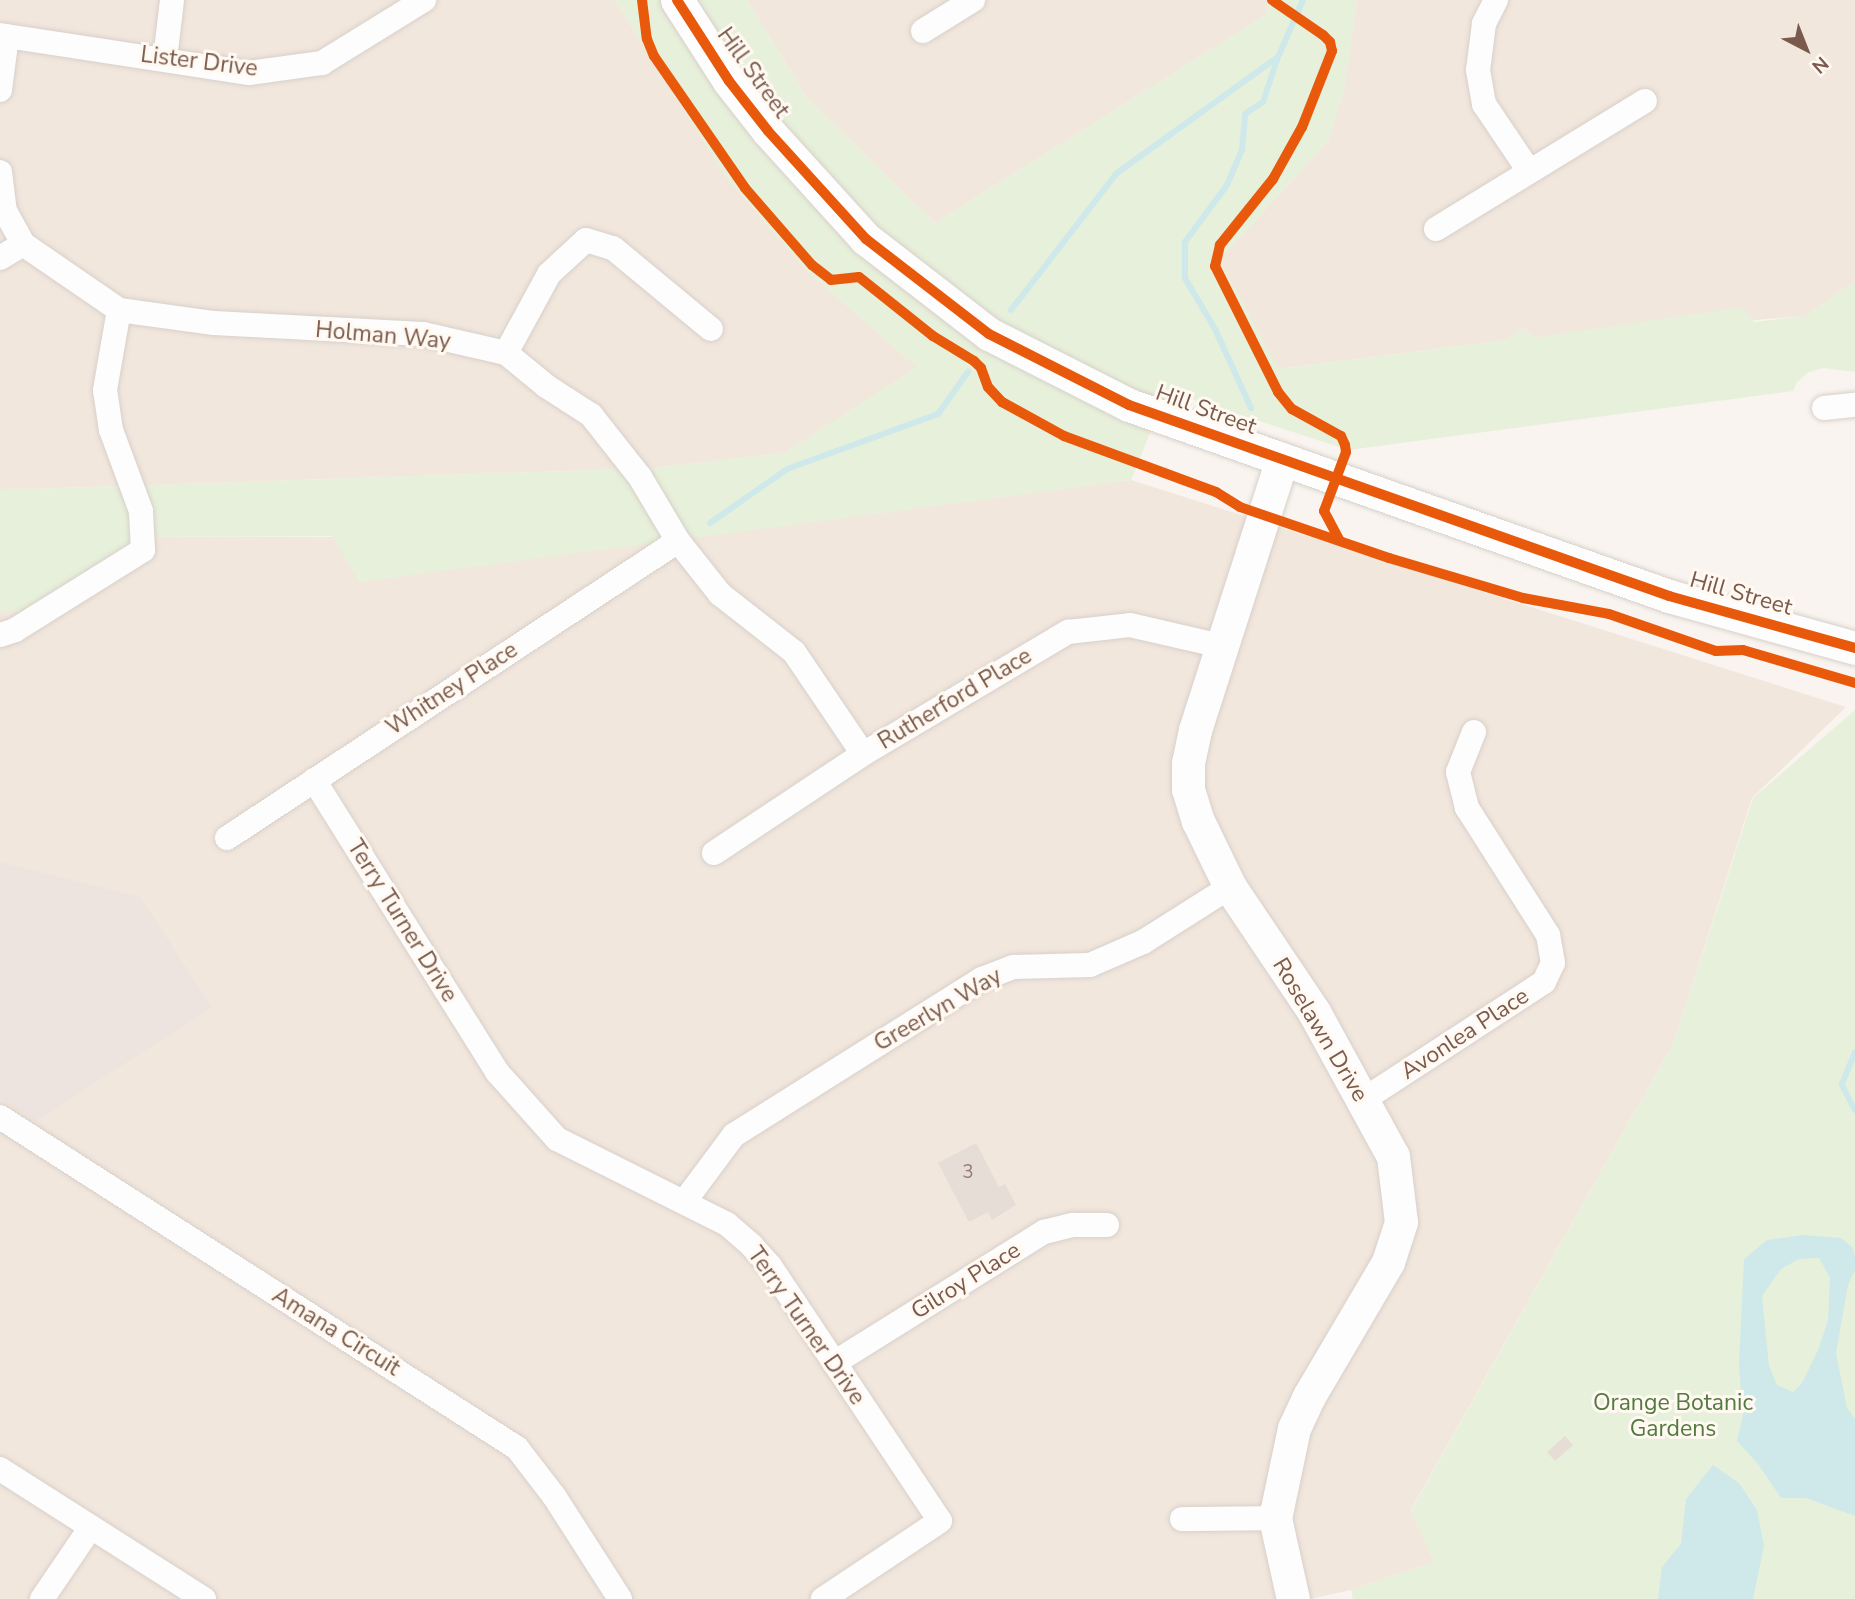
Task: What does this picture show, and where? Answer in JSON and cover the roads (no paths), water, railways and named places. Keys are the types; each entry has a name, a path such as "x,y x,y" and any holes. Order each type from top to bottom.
{"main road":[{"name":"Hill Street","path":"677,0 729,81 768,131 866,239 989,334 1129,405 1669,596 1855,648"},
{"name":"Roselawn Drive","path":"1282,459 1195,730 1188,763 1188,789 1198,821 1230,887 1314,1013 1393,1156 1401,1222 1388,1262 1309,1396 1294,1428 1275,1518 1293,1599"}],"street":[{"path":"165,59 172,0"},
{"name":"Lister Drive","path":"3,36 249,73 322,63 424,0"},
{"path":"923,31 973,0"},
{"path":"1496,0 1485,24 1478,71 1484,104 1529,171"},
{"path":"0,90 3,36"},
{"path":"1436,229 1645,102"},
{"name":"Holman Way","path":"0,172 5,211 23,244 119,310 214,323 423,334 506,353 546,386 591,415 640,477 678,541 720,594 794,652 863,754"},
{"path":"506,353 549,274 586,240 613,248 711,329"},
{"path":"0,258 23,244"},
{"path":"0,635 15,631 144,550 141,511 111,430 105,390 119,310"},
{"path":"1824,408 1855,405"},
{"name":"Whitney Place","path":"227,838 678,541"},
{"name":"Rutherford Place","path":"714,853 863,754 1068,632 1130,625 1221,646"},
{"name":"Avonlea Place","path":"1363,1100 1544,982 1553,963 1548,935 1467,808 1458,772 1474,732"},
{"name":"Terry Turner Drive","path":"314,780 497,1072 558,1139 727,1224 752,1246 769,1266 940,1521 823,1599"},
{"name":"Greerlyn Way","path":"684,1202 734,1135 982,979 1014,967 1090,964 1143,942 1230,887"},
{"name":"Amana Circuit","path":"0,1117 517,1448 542,1478 620,1599"},
{"name":"Gilroy Place","path":"834,1363 1044,1232 1073,1225 1107,1225"},
{"path":"0,1469 204,1599"},
{"path":"1182,1519 1275,1518"},
{"path":"42,1599 92,1527"}],"water":[{"path":"1803,1235 1841,1238 1853,1248 1855,1270 1848,1285 1836,1353 1847,1408 1855,1419 1855,1516 1806,1498 1781,1498 1758,1464 1737,1441 1743,1415 1739,1366 1744,1259 1767,1240","holes":["1819,1258 1830,1278 1828,1320 1819,1348 1802,1383 1793,1392 1777,1385 1769,1366 1762,1296 1781,1269 1799,1259"]},
{"path":"1713,1465 1739,1483 1757,1510 1764,1546 1753,1599 1658,1599 1662,1567 1681,1544 1686,1499"}],"waterway":[{"path":"1011,310 1117,173 1278,57 1303,0"},
{"path":"1251,408 1215,329 1185,278 1185,242 1227,185 1242,150 1245,114 1263,102 1278,57"},
{"path":"710,523 787,469 938,414 968,372"},
{"path":"1855,1052 1842,1085 1855,1110"}],"park label":[{"name":"Orange Botanic Gardens","path":"1673,1416"}]}
